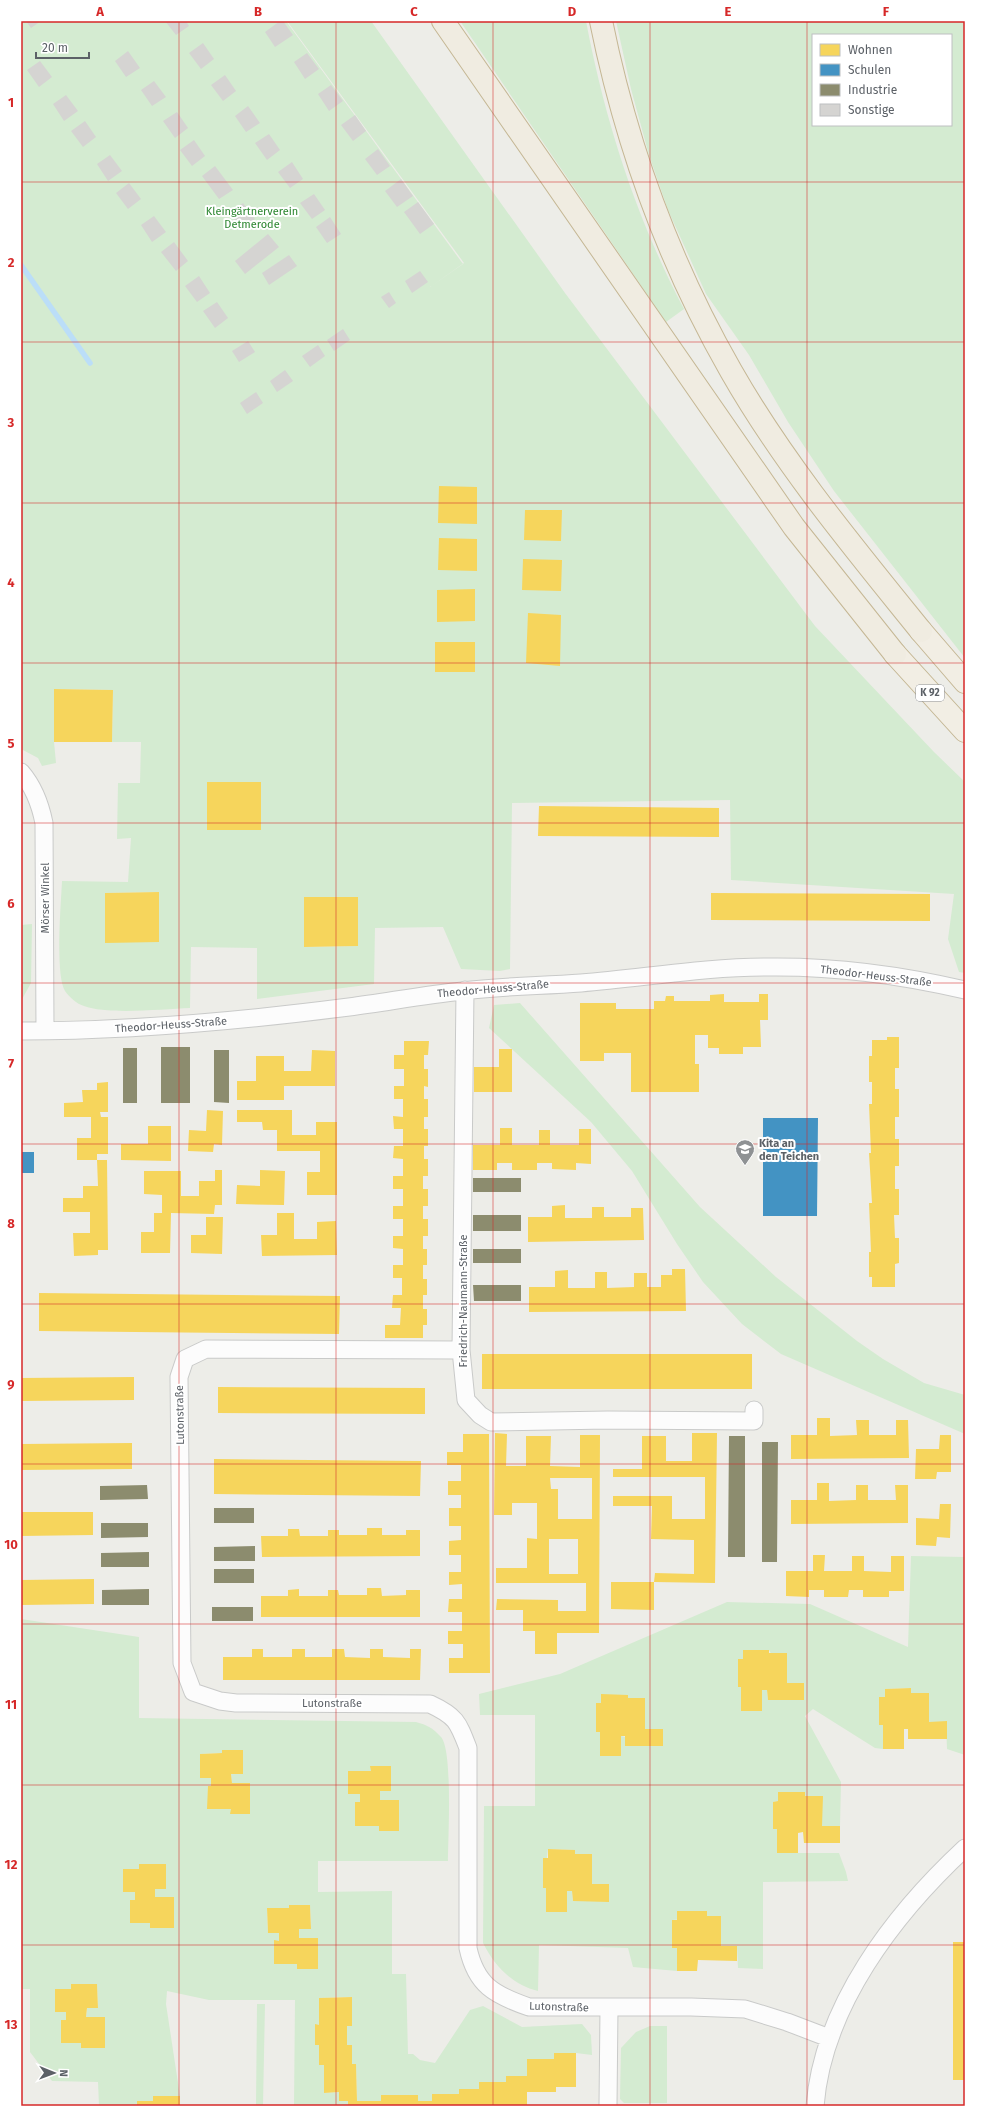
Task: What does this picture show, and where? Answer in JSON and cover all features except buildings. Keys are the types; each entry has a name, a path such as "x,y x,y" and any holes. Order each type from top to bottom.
{"highway":[{"name":"K 92","path":"443,21 794,527 895,654 965,731"},
{"path":"601,21 617,94 636,160 656,216 677,267 731,371 783,452 831,519 921,631 965,682"}],"street":[{"name":"Mörser Winkel","path":"21,772 33,788 40,803 44,823 45,1031"},
{"name":"Theodor-Heuss-Straße","path":"21,1031 151,1027 234,1020 347,1007 465,990 530,984 578,983 724,969 766,967 839,970 937,984 965,990"},
{"name":"Friedrich-Naumann-Straße","path":"465,990 461,1350 466,1400 480,1415 491,1422 608,1420 754,1422 754,1410"},
{"name":"Lutonstraße","path":"461,1350 206,1349 185,1359 179,1377 182,1663 194,1692 220,1701 430,1704 452,1715 461,1729 468,1748 468,1948 472,1966 485,1985 507,2000 529,2008 691,2007 745,2010 787,2022 828,2038"},
{"path":"815,2106 817,2080 828,2038 861,1972 902,1914 965,1848"},
{"path":"608,2106 609,2008"}],"green space":[{"name":"Kleingärtnerverein Detmerode","path":"21,21 286,21 463,264 464,263 287,21 371,21 565,293 815,626 934,752 965,782 965,973 959,972 948,939 954,894 731,880 730,800 512,803 510,969 500,971 461,969 443,927 375,928 374,984 257,999 257,948 191,947 190,1008 136,1011 94,1009 81,1005 73,1000 65,991 62,983 59,938 62,881 128,882 131,838 117,839 118,783 140,783 141,742 112,742 113,690 55,689 54,742 56,763 42,766 38,758 21,749","holes":["207,782 261,782 261,830 207,830","158,892 159,942 105,942 105,893","304,897 358,897 358,946 304,947"]},
{"path":"460,21 586,21 603,95 624,168 651,240 684,309 666,322"},
{"path":"616,21 965,21 965,658 834,491 788,422 749,355 706,294 668,210 649,155 631,89"},
{"path":"32,924 31,983 21,1001 21,925"},
{"path":"520,1003 700,1207 776,1277 857,1341 883,1359 924,1383 965,1395 965,1434 781,1354 742,1324 703,1282 677,1244 632,1171 591,1122 489,1028 494,1005"},
{"path":"911,1556 965,1557 965,1755 947,1749 946,1722 929,1722 929,1693 911,1693 911,1688 885,1689 885,1697 879,1697 879,1725 883,1725 883,1749 875,1748 813,1709 805,1716 841,1782 840,1826 822,1826 822,1796 805,1796 774,1802 773,1829 777,1829 777,1853 839,1853 848,1881 763,1882 763,1969 738,1968 737,1946 721,1946 721,1916 672,1920 672,1948 677,1948 677,1971 633,1967 628,1948 539,1945 538,1991 512,1979 498,1966 483,1943 484,1806 535,1806 535,1715 480,1715 479,1694 560,1674 727,1602 810,1604 908,1647","holes":["743,1650 769,1650 787,1683 804,1683 804,1700 768,1700 767,1690 762,1690 762,1711 741,1687 738,1687 738,1659 743,1659","601,1695 627,1695 628,1698 645,1698 645,1729 663,1729 663,1746 621,1736 621,1756 600,1756 600,1732 596,1732 596,1704 601,1703","548,1849 574,1850 575,1854 592,1854 592,1884 609,1884 609,1901 573,1901 572,1891 567,1891 567,1912 546,1912 546,1888 543,1888"]},
{"path":"21,1619 139,1637 139,1718 416,1722 432,1729 441,1737 445,1745 447,1759 449,1796 448,1861 318,1861 318,1892 392,1891 392,1974 406,1974 408,2054 413,2054 420,2060 435,2063 470,2010 483,2006 522,2027 582,2024 591,2035 592,2055 576,2053 554,2059 527,2076 506,2076 506,2082 479,2082 479,2089 460,2089 459,2094 432,2101 418,2101 418,2096 381,2096 381,2101 357,2101 356,2064 352,2064 352,2045 347,2045 347,2026 352,2026 351,1997 320,1998 319,2025 315,2025 315,2045 319,2045 324,2065 324,2093 339,2092 339,2101 348,2101 348,2106 294,2106 295,2000 209,2000 167,1991 166,2004 180,2096 153,2096 153,2101 137,2101 137,2106 99,2106 98,2082 52,2081 30,2052 30,1989 21,1989","holes":["222,1750 243,1774 231,1774 232,1783 250,1783 250,1814 231,1814 231,1809 208,1809 208,1786 211,1786 211,1778 200,1778 200,1754 222,1753","371,1766 391,1767 391,1791 380,1791 380,1800 399,1800 399,1830 379,1831 379,1826 355,1826 355,1802 360,1802 360,1794 348,1794 349,1771 371,1771","139,1864 166,1864 166,1888 155,1889 155,1897 174,1898 174,1928 150,1928 150,1923 130,1923 130,1900 135,1900 135,1892 123,1892 123,1869 139,1869","289,1905 310,1905 311,1929 299,1929 299,1938 318,1938 318,1969 297,1969 297,1964 274,1964 274,1941 279,1941 279,1933 268,1933 267,1908 289,1908","71,1984 97,1984 98,2008 87,2008 86,2017 105,2017 105,2048 81,2048 81,2043 61,2043 61,2020 66,2020 66,2012 55,2012 55,1989 71,1989"]},
{"path":"257,2004 265,2004 263,2106 256,2106"},
{"path":"650,2026 667,2026 667,2103 624,2103 620,2099 621,2048 636,2032"}],"waterway":[{"path":"21,265 90,363"}],"place":[{"name":"Kita an den Teichen","path":"745,1166"}]}
